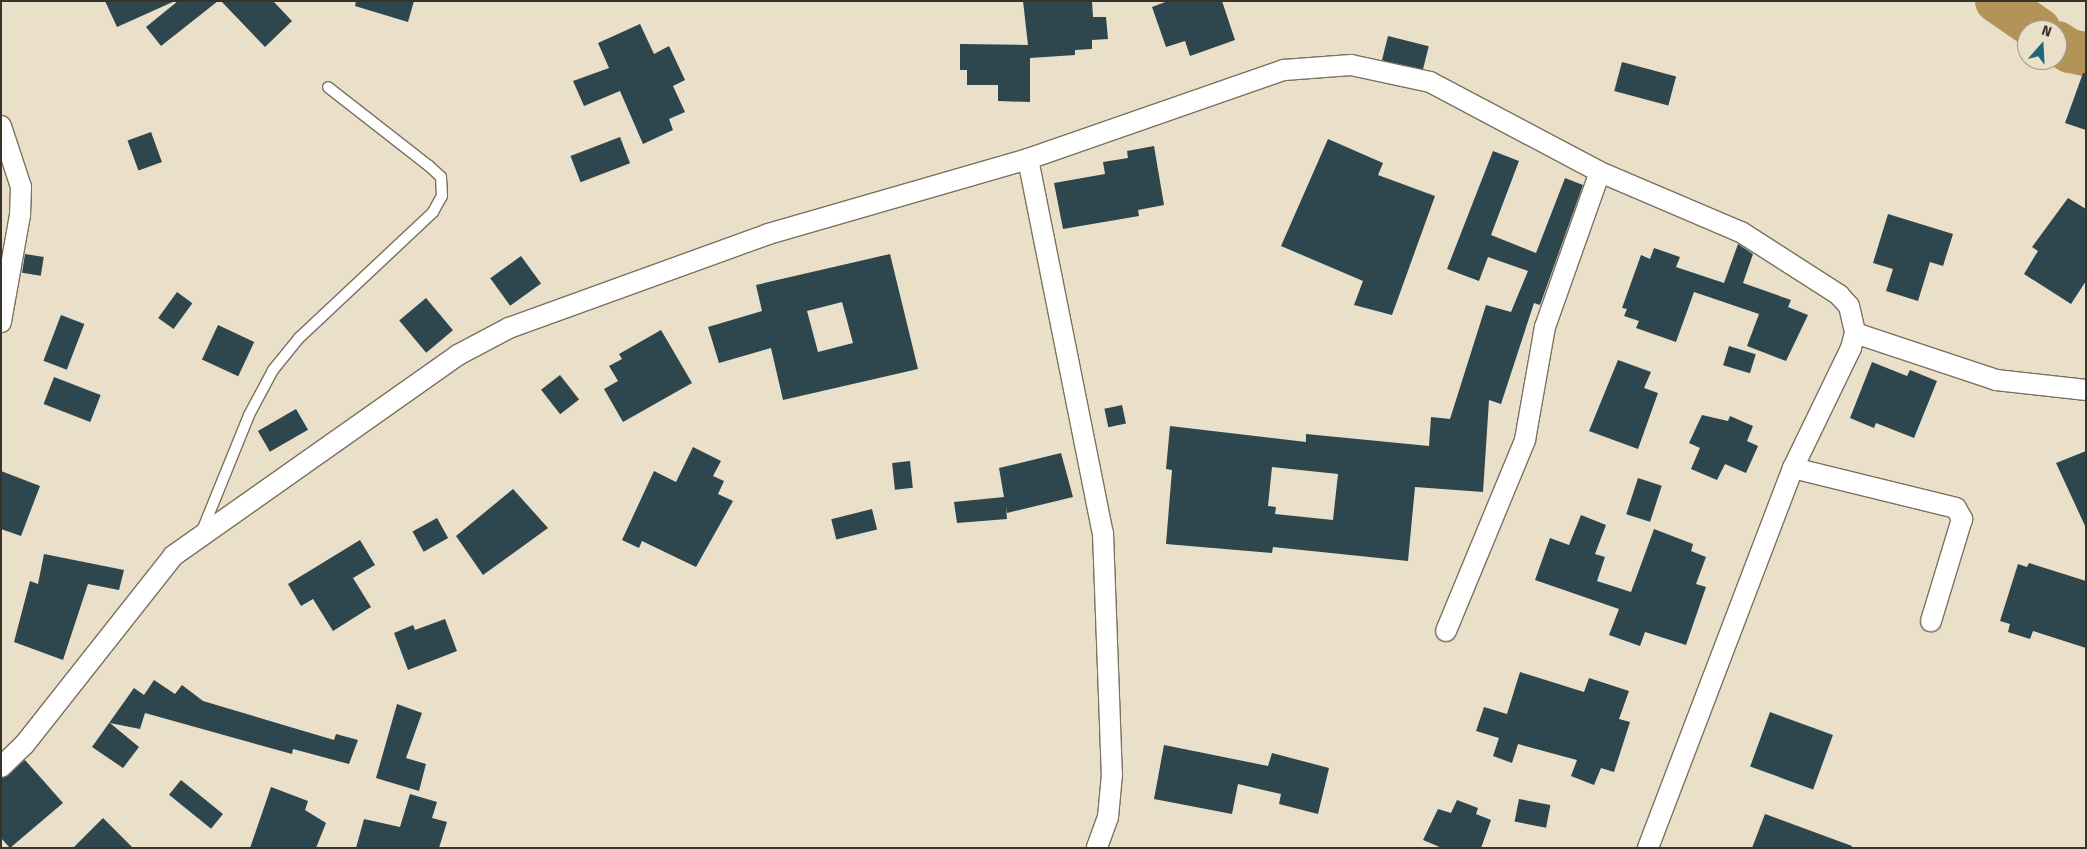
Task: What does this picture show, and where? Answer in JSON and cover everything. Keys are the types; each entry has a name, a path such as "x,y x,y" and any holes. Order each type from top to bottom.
{"street":[{"path":"1,767 24,745 173,556 458,355 509,328 768,234 1028,159 1284,70 1351,65 1430,82 1600,172 1741,232 1839,295 1849,306 1855,333 1844,367 1793,468 1648,848"},
{"path":"1,126 21,187 20,215 1,322"},
{"path":"1028,159 1103,533 1112,774 1108,817 1097,848"},
{"path":"1446,631 1525,440 1545,327 1600,172"},
{"path":"1855,333 1996,380 2086,390"},
{"path":"1793,468 1956,508 1962,519 1931,621"}],"lane":[{"path":"200,537 249,415 273,370 299,338 433,212 442,196 441,178 429,166 328,87"}],"building":[{"path":"105,1 175,1 117,27"},
{"path":"178,1 218,1 161,46 146,27"},
{"path":"221,1 273,1 292,21 265,47"},
{"path":"356,1 414,1 408,22 355,6"},
{"path":"1023,1 1092,1 1093,17 1106,17 1108,39 1092,40 1092,49 1075,50 1075,55 1030,58 1030,102 998,101 998,85 967,85 967,70 960,70 960,44 1028,45"},
{"path":"1168,1 1222,1 1235,40 1190,56 1185,41 1166,47 1152,7"},
{"path":"640,24 654,54 669,46 685,80 673,86 685,112 669,119 673,130 643,144 620,91 584,106 573,81 609,68 598,43"},
{"path":"1388,36 1429,46 1423,70 1382,60"},
{"path":"1622,62 1676,76 1668,105 1614,91"},
{"path":"2083,73 2086,73 2086,130 2065,123"},
{"path":"151,132 162,162 138,171 128,141"},
{"path":"620,137 630,163 581,182 571,156"},
{"path":"1328,139 1383,163 1378,175 1435,196 1392,315 1354,305 1363,281 1281,246"},
{"path":"1154,146 1164,205 1138,210 1139,216 1063,229 1054,183 1105,174 1103,162 1128,158 1127,151"},
{"path":"1493,151 1519,161 1491,235 1536,253 1565,178 1583,185 1540,305 1534,303 1501,404 1489,400 1483,492 1415,487 1408,561 1273,547 1272,553 1166,544 1172,470 1166,469 1170,426 1306,442 1306,434 1429,446 1431,417 1450,419 1486,305 1511,312 1528,271 1488,257 1479,281 1447,269","holes":["1272,467 1338,474 1333,520 1275,514 1276,507 1268,506"]},
{"path":"2068,198 2086,209 2086,281 2071,304 2024,274 2038,251 2032,247"},
{"path":"1888,214 1953,234 1943,266 1930,262 1918,301 1886,291 1893,269 1873,263"},
{"path":"1738,244 1753,254 1743,283 1791,300 1788,307 1808,315 1786,361 1747,346 1759,314 1694,292 1676,342 1636,328 1639,321 1624,316 1627,309 1622,308 1641,255 1650,259 1654,248 1680,257 1676,267 1724,283"},
{"path":"25,254 44,257 41,276 22,273"},
{"path":"890,254 918,369 783,400 771,348 719,363 708,327 762,311 756,285","holes":["842,302 853,343 818,352 807,311"]},
{"path":"521,256 541,284 510,306 490,278"},
{"path":"177,292 192,303 174,329 158,318"},
{"path":"426,298 453,330 426,353 399,320"},
{"path":"61,315 84,324 67,370 43,361"},
{"path":"218,325 254,342 238,376 202,359"},
{"path":"661,330 692,383 623,422 604,389 618,381 609,366 622,359 619,354"},
{"path":"1729,346 1756,354 1750,373 1723,365"},
{"path":"1618,360 1651,372 1644,388 1658,393 1638,449 1589,431"},
{"path":"1872,362 1907,376 1910,370 1937,381 1914,438 1876,423 1874,428 1850,418"},
{"path":"560,375 579,399 560,414 541,390"},
{"path":"54,377 101,395 90,422 44,404"},
{"path":"1122,405 1126,424 1108,427 1104,409"},
{"path":"296,409 308,430 270,452 258,431"},
{"path":"1702,415 1728,421 1730,416 1753,426 1747,441 1758,446 1746,473 1725,464 1717,480 1691,469 1700,448 1689,443"},
{"path":"693,447 721,461 713,476 724,481 718,494 733,501 696,567 642,541 639,548 622,540 654,471 676,482"},
{"path":"2086,451 2086,528 2056,463"},
{"path":"1061,453 1073,497 1007,513 1006,506 1007,519 957,523 954,502 1004,497 999,468"},
{"path":"910,461 913,488 895,490 892,463"},
{"path":"1,471 40,486 21,536 1,529"},
{"path":"1638,478 1662,486 1650,522 1626,514"},
{"path":"513,489 548,528 483,575 456,536"},
{"path":"872,509 877,529 836,540 831,519"},
{"path":"1581,515 1606,525 1595,554 1605,557 1597,581 1631,592 1654,529 1693,544 1691,551 1706,557 1696,584 1706,587 1686,645 1645,632 1640,646 1609,635 1619,609 1535,580 1550,538 1569,545"},
{"path":"437,518 448,538 424,552 413,532"},
{"path":"360,540 375,565 353,578 371,607 333,631 313,599 301,606 288,584"},
{"path":"44,554 124,570 119,590 88,584 63,660 14,642 30,581 38,584"},
{"path":"2029,563 2086,581 2086,648 2033,631 2030,639 2008,632 2010,624 2000,621 2018,564 2027,567"},
{"path":"445,619 457,651 408,670 394,633 413,625 415,630"},
{"path":"1520,672 1584,692 1589,678 1629,691 1619,719 1630,722 1614,772 1601,768 1594,785 1571,776 1577,760 1518,744 1512,763 1493,756 1499,738 1476,731 1484,707 1507,714"},
{"path":"154,680 175,694 182,685 203,701 334,740 336,734 358,740 349,764 293,749 292,754 145,713 140,729 110,723 139,747 123,768 92,747 134,688 144,695"},
{"path":"397,704 422,713 406,758 426,764 419,791 376,778"},
{"path":"1770,712 1833,735 1813,789 1750,767"},
{"path":"1164,745 1268,766 1272,753 1329,768 1318,814 1279,804 1281,794 1238,784 1232,814 1154,799"},
{"path":"25,760 63,803 10,848 1,838 1,779"},
{"path":"181,780 223,814 211,829 169,795"},
{"path":"271,787 308,801 305,810 326,823 316,848 250,848"},
{"path":"410,794 437,802 432,818 447,822 439,848 356,848 364,819 400,827"},
{"path":"1519,799 1550,805 1546,828 1515,822"},
{"path":"1457,800 1478,808 1476,814 1491,820 1481,848 1442,848 1423,840 1438,809 1451,813"},
{"path":"1765,814 1852,846 1851,848 1752,848"},
{"path":"103,818 133,848 73,848"}],"waterway":[{"path":"1997,1 2025,20"},
{"path":"2067,49 2086,54"}]}
